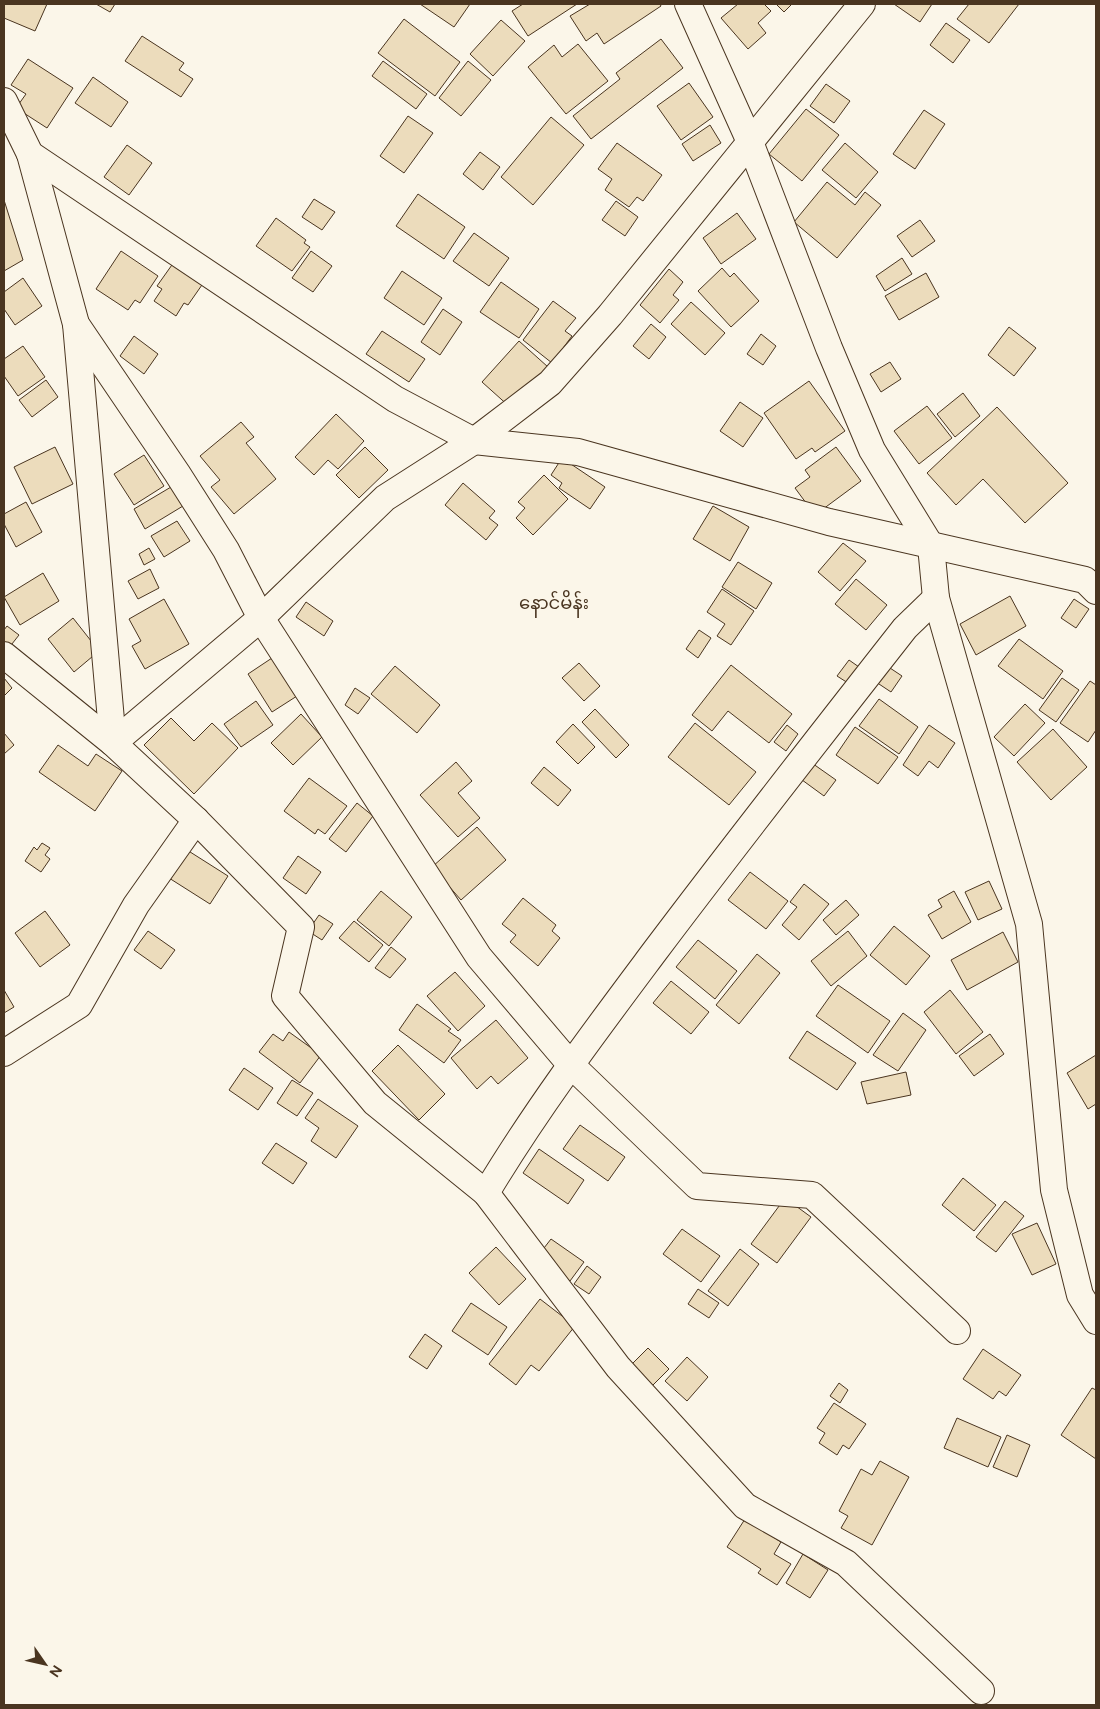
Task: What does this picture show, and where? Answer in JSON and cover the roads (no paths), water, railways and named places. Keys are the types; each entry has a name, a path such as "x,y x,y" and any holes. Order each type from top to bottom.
{"street":[{"path":"688,4 750,142 829,348 872,450 931,546 936,598 1028,924 1054,1190 1080,1295 1096,1322"},
{"path":"113,743 261,618 385,498 474,441 550,383 610,315 862,4"},
{"path":"4,101 30,154 76,324 113,743"},
{"path":"30,154 395,399 474,441 578,452 829,522 1085,580 1096,591"},
{"path":"76,324 177,473 226,550 261,618 479,956 570,1064 697,1186 812,1195 956,1331"},
{"path":"486,1192 570,1064 736,842 905,628 936,598"},
{"path":"4,655 113,743 196,820 301,927 285,996 375,1103 486,1192 618,1367 745,1506 846,1563 981,1691"},
{"path":"4,1053 79,1005 136,905 196,820"}],"district":[{"name":"နောင်မိန်း","path":"554,603"}]}
